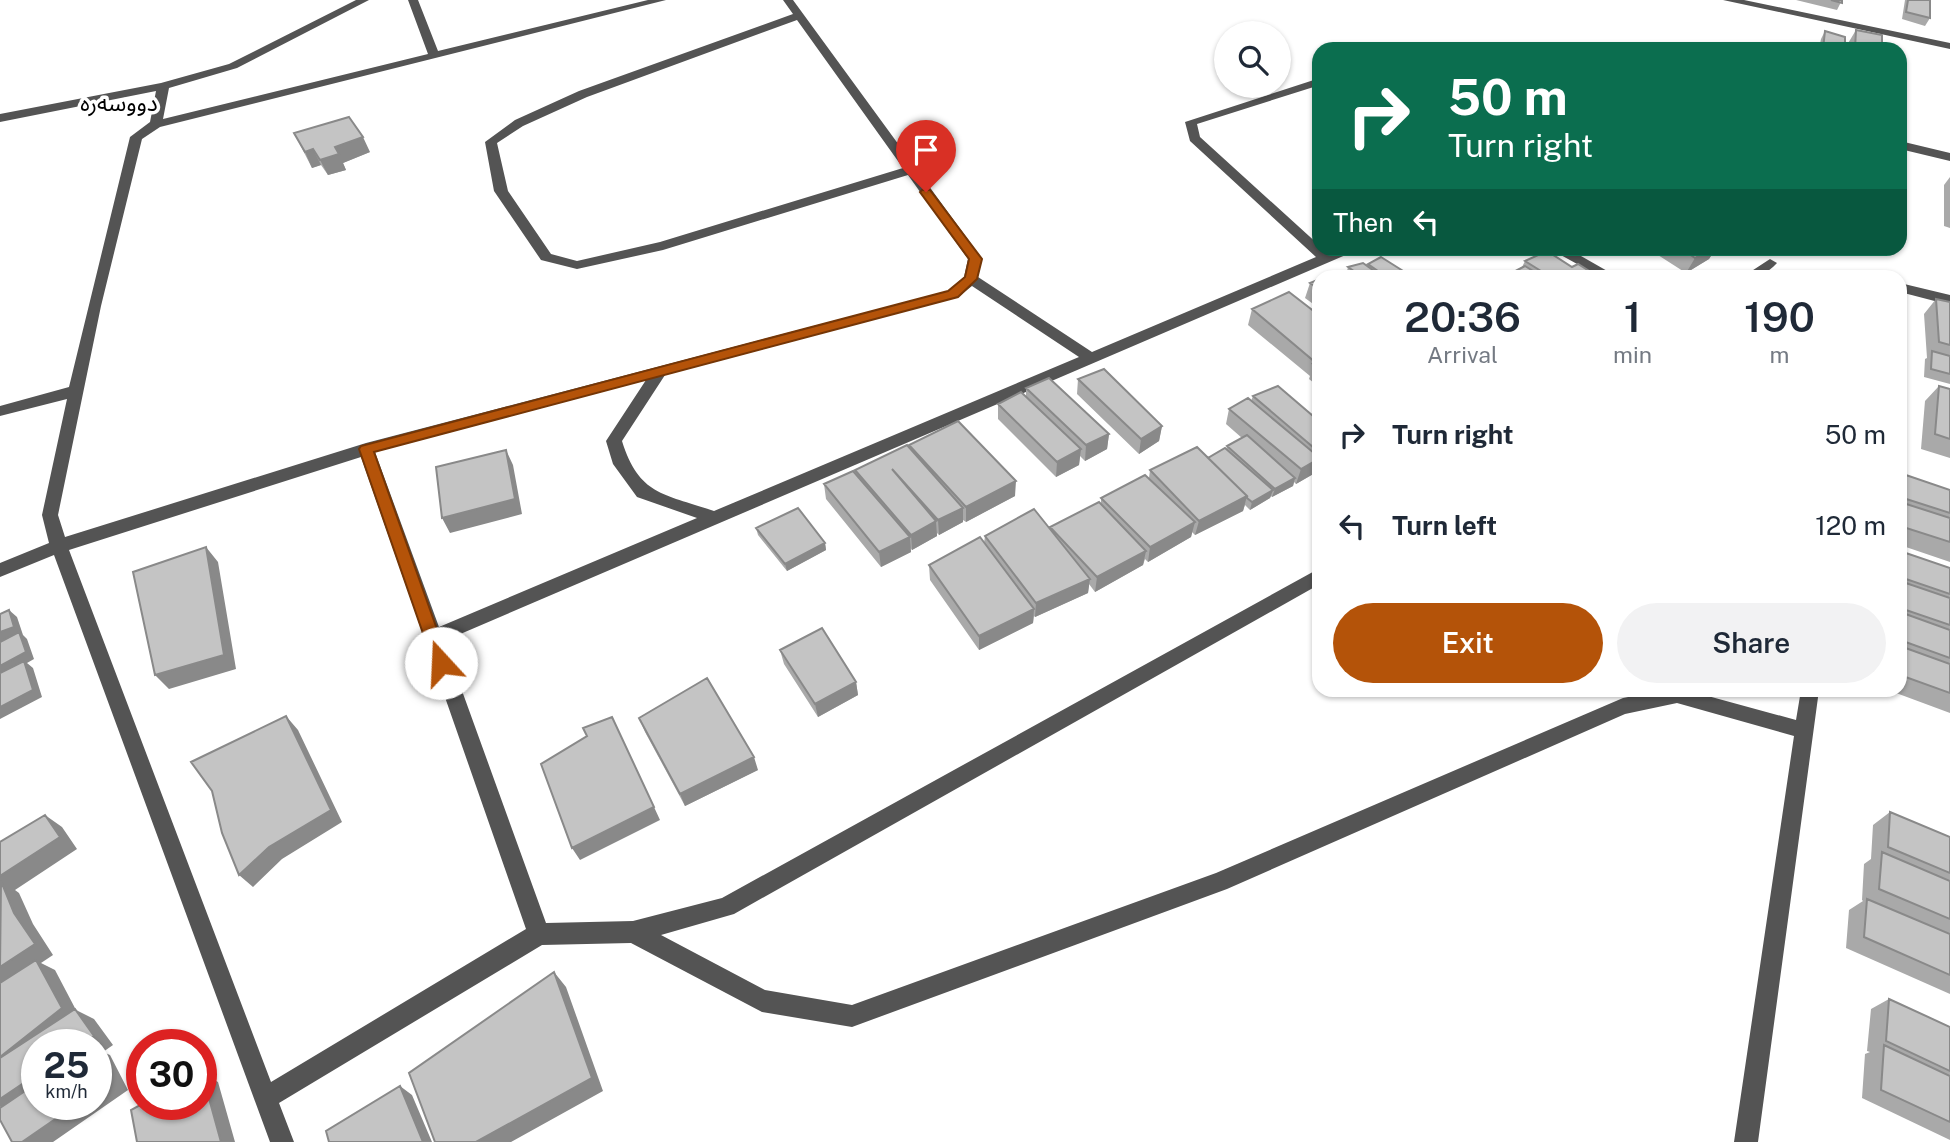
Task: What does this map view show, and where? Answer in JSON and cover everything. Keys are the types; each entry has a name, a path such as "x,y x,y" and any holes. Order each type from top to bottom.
{"street":[{"path":"0,118 163,86 233,66 364,0"},
{"path":"413,0 433,55"},
{"path":"282,1142 58,546 50,515 76,391 136,137 156,124 661,0"},
{"path":"1728,0 1950,47"},
{"path":"0,570 58,546 366,449 953,294 971,279 975,259 799,16 792,1"},
{"path":"799,16 583,94 519,122 491,142 501,191 546,257 577,265 663,246 910,170"},
{"path":"1312,84 1191,122 1194,138 1312,246"},
{"path":"156,124 163,86"},
{"path":"1907,147 1950,157"},
{"path":"1323,256 1326,259"},
{"path":"432,638 1333,256"},
{"path":"1570,256 1597,270"},
{"path":"1760,270 1770,263"},
{"path":"971,279 1091,358"},
{"path":"1907,289 1950,300"},
{"path":"659,373 614,441 621,464 643,493 715,518"},
{"path":"0,411 76,391"},
{"path":"366,449 539,934"},
{"path":"266,1098 539,934 633,932 726,906 1312,579"},
{"path":"633,932 762,1002 852,1016 1220,882 1622,706 1667,697"},
{"path":"1684,697 1804,731"},
{"path":"1746,1142 1809,697"}],"building":[{"path":"1908,0 1930,0 1930,18 1906,12"},
{"path":"1856,30 1882,35 1882,42 1855,42"},
{"path":"1825,31 1845,37 1845,42 1824,42"},
{"path":"349,117 363,137 335,147 339,154 320,160 313,149 305,152 294,133"},
{"path":"1536,256 1555,256 1572,267 1578,264 1588,270 1539,270 1525,261"},
{"path":"1381,257 1402,270 1376,270 1368,264"},
{"path":"1363,263 1373,270 1352,270 1348,267"},
{"path":"1289,292 1312,310 1312,359 1252,309"},
{"path":"1936,299 1950,302 1950,345 1939,342"},
{"path":"1932,351 1950,356 1950,374 1931,369"},
{"path":"1104,369 1162,426 1141,439 1078,379"},
{"path":"1049,378 1109,434 1086,445 1026,388"},
{"path":"1278,386 1312,415 1312,446 1253,396"},
{"path":"1939,386 1950,389 1950,439 1935,434"},
{"path":"1021,392 1081,449 1057,462 998,404"},
{"path":"1248,398 1312,451 1312,463 1301,469 1229,409"},
{"path":"958,421 1016,481 966,507 909,445"},
{"path":"1247,435 1295,478 1275,489 1227,446"},
{"path":"907,445 963,508 938,520 892,469 936,521 911,535 855,470"},
{"path":"1197,447 1247,496 1199,521 1150,470"},
{"path":"1225,448 1273,490 1252,502 1247,498 1208,458"},
{"path":"506,450 515,499 442,518 436,467"},
{"path":"853,471 910,537 879,552 824,484"},
{"path":"1145,475 1195,522 1150,547 1101,498"},
{"path":"1907,475 1950,490 1950,513 1907,499"},
{"path":"1099,502 1146,551 1097,577 1050,527"},
{"path":"1907,504 1950,518 1950,542 1907,528"},
{"path":"798,508 825,543 785,564 756,528"},
{"path":"1034,509 1090,579 1036,603 985,536"},
{"path":"980,537 1034,609 979,636 929,565"},
{"path":"206,547 224,655 155,675 133,572"},
{"path":"1907,553 1950,568 1950,594 1907,579"},
{"path":"1907,583 1950,598 1950,625 1907,610"},
{"path":"9,610 14,627 0,632 0,614"},
{"path":"1907,615 1950,630 1950,658 1907,643"},
{"path":"822,628 856,682 815,704 780,650"},
{"path":"19,632 26,652 0,666 0,642"},
{"path":"1907,649 1950,664 1950,693 1907,678"},
{"path":"24,661 33,690 0,707 0,673"},
{"path":"707,678 754,757 680,794 639,718"},
{"path":"286,716 331,810 269,847 239,875 222,833 212,791 191,762"},
{"path":"612,717 654,807 572,848 541,764 587,736 583,728"},
{"path":"1890,812 1950,837 1950,873 1888,847"},
{"path":"45,815 60,837 0,876 0,842"},
{"path":"1882,852 1950,881 1950,919 1879,889"},
{"path":"1,881 14,913 35,944 0,967"},
{"path":"1867,899 1950,934 1950,975 1864,937"},
{"path":"36,960 62,1008 35,1029 21,1029 21,1040 0,1057 0,983"},
{"path":"554,972 592,1078 476,1142 435,1142 409,1073"},
{"path":"1889,999 1950,1027 1950,1071 1886,1041"},
{"path":"75,1009 89,1029 44,1029"},
{"path":"21,1044 21,1085 0,1099 0,1058"},
{"path":"1884,1045 1950,1076 1950,1122 1881,1090"},
{"path":"400,1086 423,1142 329,1142 326,1131"},
{"path":"21,1094 21,1120 54,1120 22,1142 12,1142 0,1120 0,1108"},
{"path":"133,1120 215,1120 221,1142 137,1142"}],"district":[{"name":"دووسەرە","path":"119,102"}],"route":[{"path":"441,663 366,449 953,294 971,279 975,259 926,192"}]}
